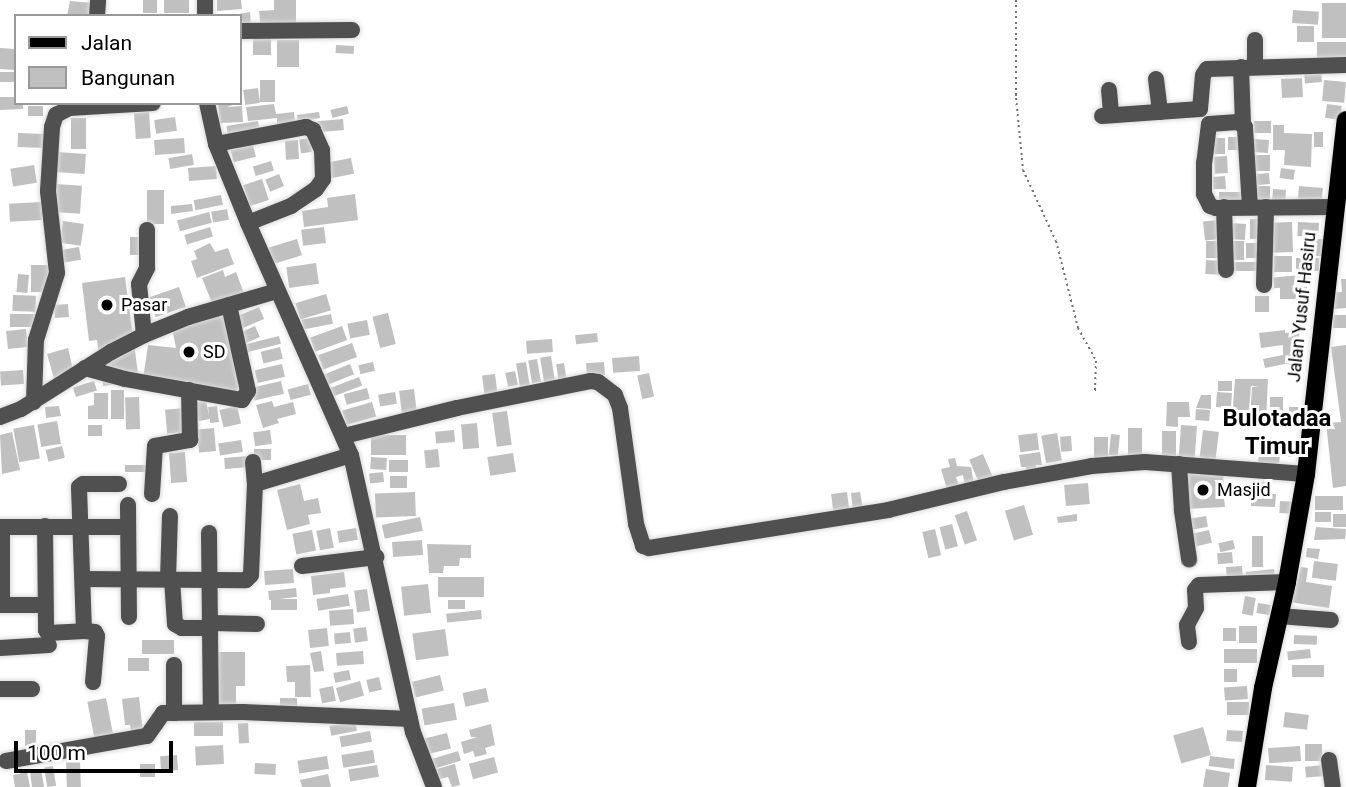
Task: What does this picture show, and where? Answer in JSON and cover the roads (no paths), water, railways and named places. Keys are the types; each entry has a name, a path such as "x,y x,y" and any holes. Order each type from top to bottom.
{"main road":[{"name":"Jalan Yusuf Hasiru","path":"1247,787 1263,688 1287,582 1306,474 1346,120"}],"street":[{"path":"242,32 352,30"},
{"path":"1255,40 1248,67 1243,124 1258,207 1264,285"},
{"path":"1109,90 1107,115 1200,109 1205,71 1248,67 1346,65"},
{"path":"1156,79 1160,112"},
{"path":"34,402 36,340 57,273 48,191 52,127 59,111 89,105"},
{"path":"207,105 216,144 248,223 351,455 376,557 410,719 434,787"},
{"path":"1243,124 1212,122 1206,128 1205,200 1210,206 1258,207 1339,200"},
{"path":"216,144 306,127 313,130 322,150 323,179 316,190 291,206 248,223"},
{"path":"1224,207 1226,270"},
{"path":"144,335 139,284 147,268 147,230"},
{"path":"0,417 34,402 85,368 144,335 278,291"},
{"path":"85,368 125,379 242,400 246,396 245,372 229,305"},
{"path":"344,436 457,408 591,381 598,382 615,395 620,408 636,524 643,545 649,548 888,510 1055,472 1112,464 1179,464 1306,474"},
{"path":"152,494 155,446 190,440 189,390"},
{"path":"255,484 351,455"},
{"path":"84,579 246,580 251,575 255,484 253,461"},
{"path":"1179,464 1189,559"},
{"path":"84,631 81,485 119,484"},
{"path":"128,505 129,617"},
{"path":"170,516 170,579 175,624 182,628 257,624"},
{"path":"45,526 44,605 51,646"},
{"path":"44,605 1,605 1,527 128,527"},
{"path":"209,533 211,712"},
{"path":"302,566 376,557"},
{"path":"1189,642 1187,625 1196,608 1195,590 1199,585 1287,582"},
{"path":"1279,616 1331,620"},
{"path":"0,648 51,646 84,631 95,632 97,636 93,682"},
{"path":"174,665 174,713"},
{"path":"0,689 32,688"},
{"path":"6,761 146,736 160,715 174,713 410,719"},
{"path":"1329,760 1333,787"}],"place":[{"name":"Pasar","path":"107,305"},
{"name":"SD","path":"189,352"},
{"name":"Masjid","path":"1203,490"}],"district":[{"name":"Bulotadaa Timur","path":"1277,433"}]}
